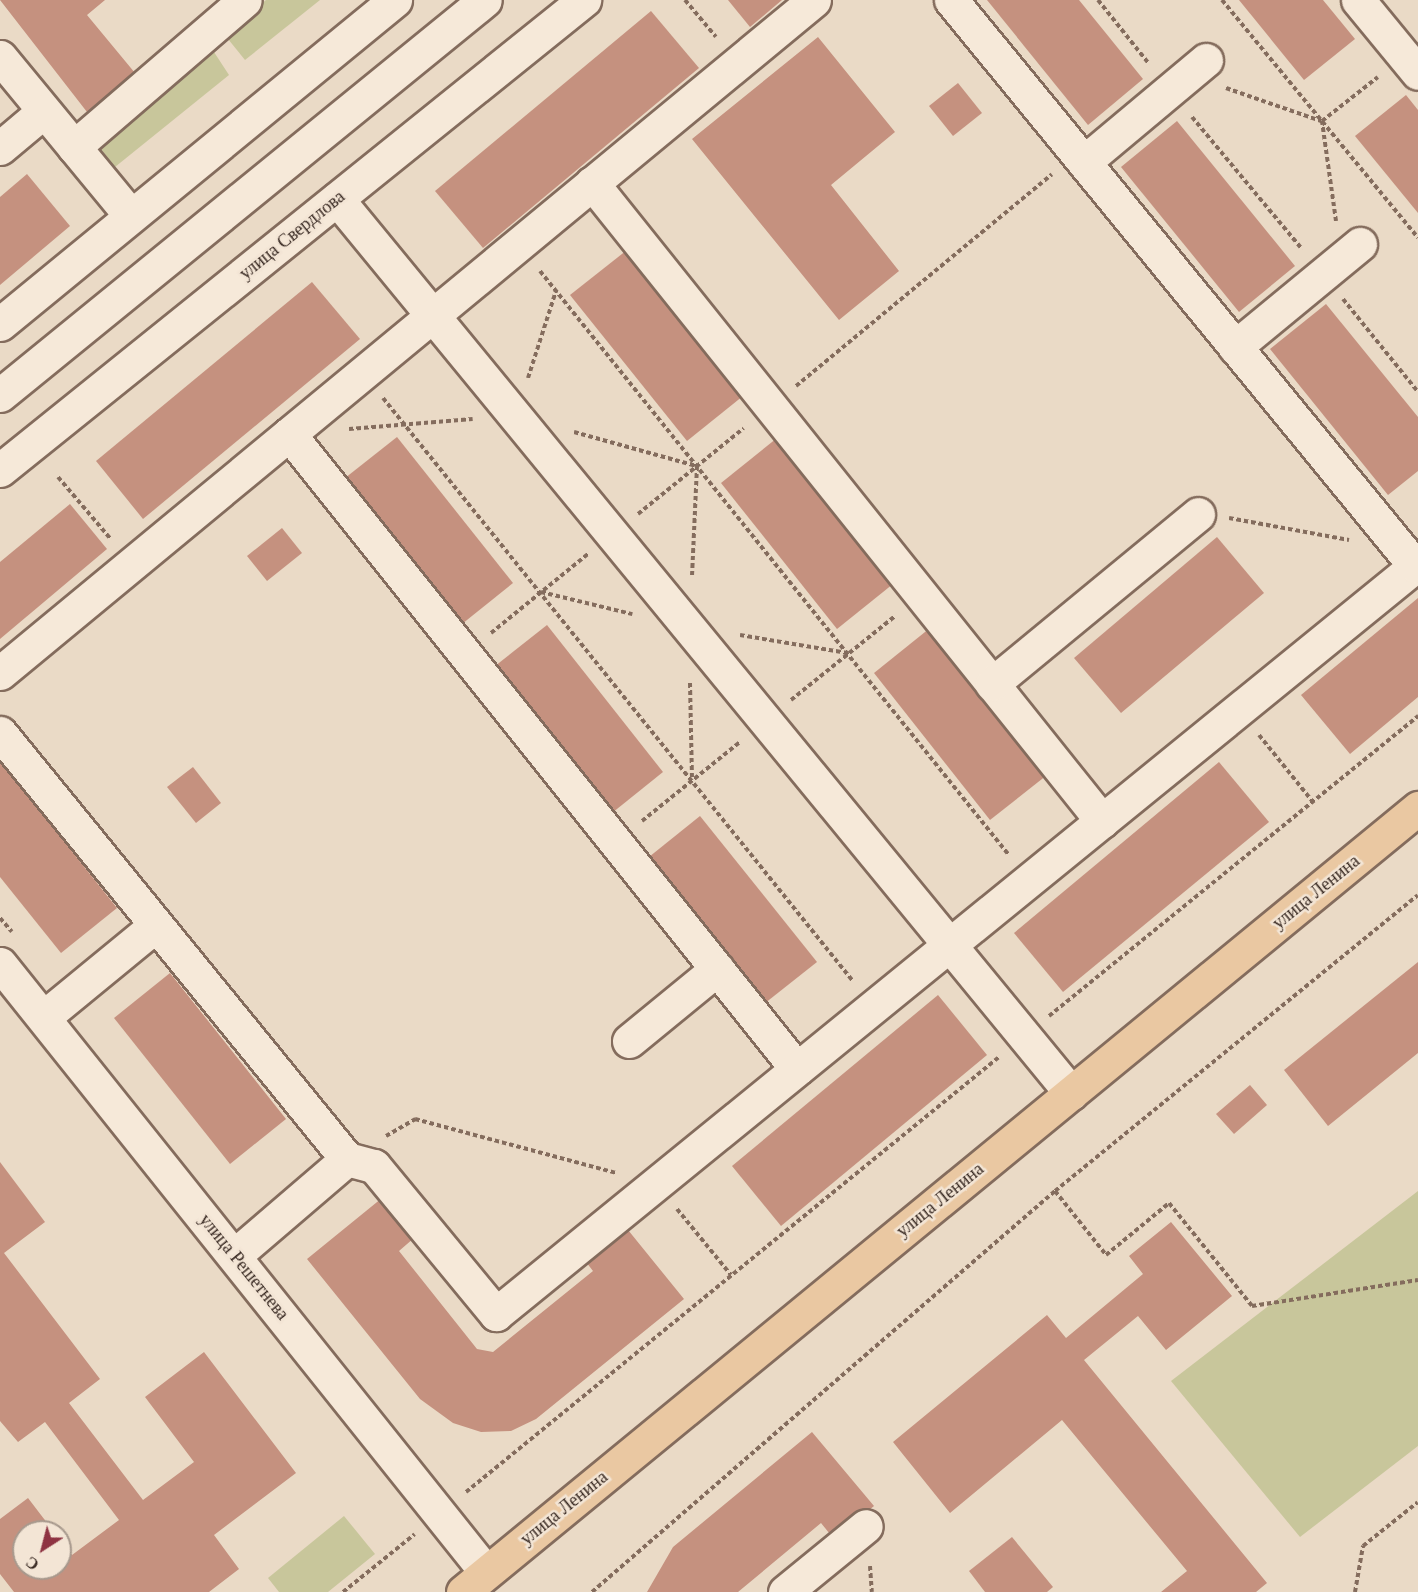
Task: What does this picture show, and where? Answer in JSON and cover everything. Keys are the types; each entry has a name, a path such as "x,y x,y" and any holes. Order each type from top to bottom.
{"main road":[{"name":"улица Ленина","path":"475,1582 1418,808"}],"street":[{"path":"74,147 245,0"},
{"path":"0,324 394,0"},
{"path":"0,395 485,0"},
{"name":"улица Свердлова","path":"0,470 584,0"},
{"path":"0,673 814,0"},
{"path":"0,733 347,1159 374,1166 496,1314 1416,566 951,0"},
{"path":"1358,0 1414,58"},
{"path":"0,57 131,216"},
{"path":"1080,157 1188,75"},
{"path":"0,148 44,111"},
{"path":"592,183 1102,821"},
{"path":"337,199 1071,1093"},
{"path":"1235,347 1341,259"},
{"path":"289,434 797,1069"},
{"path":"992,684 1198,514"},
{"path":"44,1017 156,925"},
{"name":"улица Решетнева","path":"0,964 235,1255 475,1582"},
{"path":"629,1041 717,969"},
{"path":"235,1255 347,1159"},
{"path":"785,1592 866,1526"}],"path":[{"path":"685,0 737,63"},
{"path":"1098,0 1188,75 1341,259 1418,392"},
{"path":"1222,0 1418,238"},
{"path":"1322,121 1414,58"},
{"path":"1188,75 1322,121"},
{"path":"1322,121 1341,259"},
{"path":"770,407 1080,157"},
{"path":"519,244 1029,880"},
{"path":"515,415 556,291"},
{"path":"363,373 874,1007"},
{"path":"289,434 515,415 697,466"},
{"path":"58,477 131,564"},
{"path":"1198,514 1288,525 1405,554"},
{"path":"1239,710 1313,802"},
{"path":"456,1499 1418,716"},
{"path":"592,1592 1055,1191 1418,895"},
{"path":"347,1159 415,1119 656,1184 731,1275"},
{"path":"1055,1191 1107,1256 1169,1203 1252,1306 1418,1280"},
{"path":"1355,1592 1363,1546 1418,1502"},
{"path":"343,1592 423,1527"}],"shaded area":[{"path":"266,0 320,0 245,60 224,34"},
{"path":"212,49 229,75 115,167 97,144"},
{"path":"1418,1191 1418,1446 1300,1537 1171,1381"},
{"path":"344,1516 375,1554 328,1592 279,1592 268,1578"}],"building":[{"path":"0,0 105,0 87,15 135,73 87,112"},
{"path":"728,0 782,0 750,27"},
{"path":"987,0 1079,0 1143,79 1088,125"},
{"path":"1239,0 1323,0 1355,39 1304,80"},
{"path":"651,11 699,68 483,248 435,191"},
{"path":"818,37 895,132 831,185 899,271 839,320 692,139"},
{"path":"958,83 982,113 953,136 929,106"},
{"path":"1406,95 1418,110 1418,213 1355,136"},
{"path":"1177,121 1295,266 1239,312 1121,167"},
{"path":"27,174 70,226 0,285 0,197"},
{"path":"627,250 743,396 687,441 570,295"},
{"path":"312,282 360,339 143,519 96,461"},
{"path":"1326,304 1418,417 1418,471 1388,495 1270,349"},
{"path":"397,437 513,583 457,628 340,482"},
{"path":"777,438 893,584 837,629 721,483"},
{"path":"70,504 107,549 0,639 0,562"},
{"path":"282,528 302,553 267,581 247,556"},
{"path":"1217,537 1264,593 1121,713 1074,658"},
{"path":"1418,598 1418,697 1350,754 1301,695"},
{"path":"547,625 663,772 607,817 490,670"},
{"path":"930,628 1047,775 990,820 874,673"},
{"path":"0,761 117,908 61,953 0,877"},
{"path":"1219,762 1269,822 1063,992 1014,933"},
{"path":"193,767 221,803 196,823 167,787"},
{"path":"700,816 817,962 760,1007 644,861"},
{"path":"1418,962 1418,1053 1328,1126 1284,1070"},
{"path":"170,973 286,1119 230,1164 114,1018"},
{"path":"938,995 987,1055 781,1226 732,1166"},
{"path":"1250,1085 1267,1105 1234,1134 1216,1114"},
{"path":"0,1162 45,1222 4,1253 100,1379 69,1403 143,1500 194,1462 145,1397 204,1352 296,1473 214,1535 239,1569 209,1592 14,1592 0,1574 0,1519 28,1498 45,1520 12,1520 12,1580 72,1580 72,1555 119,1520 45,1422 18,1442 0,1421"},
{"path":"382,1198 414,1238 399,1251 477,1349 493,1352 593,1271 583,1258 624,1225 684,1299 536,1419 511,1431 481,1432 453,1423 420,1399 307,1259"},
{"path":"1171,1222 1232,1296 1166,1350 1138,1316 1084,1360 1267,1583 1256,1592 1161,1592 1187,1571 1062,1420 950,1513 893,1442 1047,1315 1066,1338 1143,1274 1129,1256"},
{"path":"812,1432 874,1506 834,1539 821,1523 738,1592 647,1592 673,1547"},
{"path":"1012,1537 1053,1587 1047,1592 985,1592 969,1571"}]}
